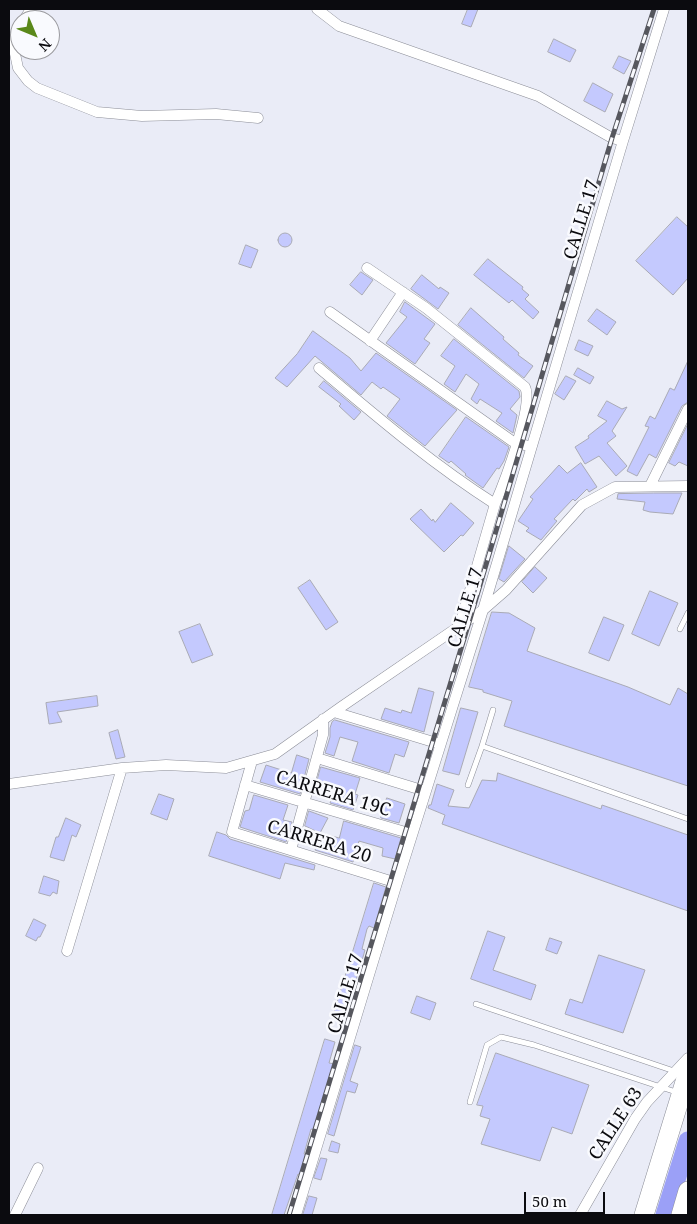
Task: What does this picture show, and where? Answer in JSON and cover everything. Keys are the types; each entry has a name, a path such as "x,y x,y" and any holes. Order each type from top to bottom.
{"highway":[{"path":"644,1215 682,1094 681,1072"},
{"path":"680,1215 688,1191"}],"street":[{"path":"317,9 339,26 538,96 612,138 623,141"},
{"name":"CALLE 17","path":"296,1215 425,791 483,610 664,9"},
{"path":"16,60 18,68 28,81 37,88 97,112 142,116 216,114 258,118"},
{"path":"367,268 403,292 477,347 525,387 527,392 516,443 495,504 460,626"},
{"path":"370,341 403,292"},
{"path":"330,312 516,443 531,447"},
{"path":"318,368 444,470 495,504"},
{"path":"650,486 688,409"},
{"path":"9,784 122,768 166,765 226,768 275,754 483,610 506,590 582,505 615,487 687,483"},
{"path":"334,712 440,744"},
{"path":"291,850 318,758 323,735 323,719"},
{"path":"318,758 425,791"},
{"path":"245,784 252,761"},
{"path":"67,951 122,768"},
{"name":"CARRERA 19C","path":"245,784 412,834"},
{"name":"CARRERA 20","path":"245,784 232,832 397,883"},
{"name":"CALLE 63","path":"580,1215 634,1119 660,1088 681,1072 688,1058"},
{"path":"14,1215 38,1168"}],"lane":[{"path":"680,629 688,613"},
{"path":"468,785 493,710"},
{"path":"482,746 688,819"},
{"path":"476,1004 681,1072"},
{"path":"470,1102 486,1044 501,1037 534,1045 682,1094"}],"building":[{"path":"468,9 478,9 471,27 462,24"},
{"path":"554,39 576,50 570,62 548,52"},
{"path":"619,56 631,61 624,74 613,68"},
{"path":"593,83 613,94 605,112 584,101"},
{"path":"677,217 688,227 688,278 673,295 636,261"},
{"path":"282,233 288,233 292,240 288,247 282,247 278,243 278,237"},
{"path":"246,245 258,250 251,268 239,264"},
{"path":"488,259 523,287 522,289 529,295 525,299 539,312 533,319 512,300 509,303 474,275"},
{"path":"361,272 373,280 362,295 350,285"},
{"path":"422,275 439,289 440,287 449,293 438,309 411,289"},
{"path":"405,302 435,324 424,339 430,343 415,364 386,343 407,317 400,312"},
{"path":"471,308 504,337 503,339 519,353 518,355 533,366 524,378 458,325"},
{"path":"597,309 616,322 607,335 588,321"},
{"path":"313,331 350,358 361,371 376,353 457,410 425,446 387,416 400,399 372,382 361,395 315,356 287,387 275,378 297,354"},
{"path":"454,339 519,391 520,397 510,409 517,415 513,433 496,421 502,413 480,399 477,404 471,399 479,384 466,374 455,392 444,384 455,366 441,356"},
{"path":"579,340 593,346 588,356 575,350"},
{"path":"688,361 688,402 682,406 656,458 649,454 637,476 627,471 649,427 645,426 650,416 655,419 670,388 674,390"},
{"path":"578,368 594,377 590,384 574,375"},
{"path":"566,376 576,381 564,400 555,394"},
{"path":"324,381 361,412 354,420 339,406 341,404 319,387"},
{"path":"607,401 622,409 627,407 612,431 616,436 607,443 627,466 616,476 599,456 585,464 575,447 589,438 588,436 607,421 598,416"},
{"path":"466,417 509,447 499,469 497,468 483,488 465,475 451,461 449,463 439,456"},
{"path":"688,424 688,466 679,462 675,466 669,463"},
{"path":"581,463 597,487 589,492 587,489 575,501 573,499 554,519 557,521 541,540 526,531 529,528 518,521 533,499 530,497 559,465 567,473"},
{"path":"682,493 673,514 643,510 645,502 617,499 618,494"},
{"path":"451,503 474,523 463,536 461,535 444,552 410,519 421,509 435,522"},
{"path":"509,546 525,559 504,582 499,579"},
{"path":"535,567 547,578 533,593 522,582"},
{"path":"310,580 338,622 326,630 298,588"},
{"path":"650,591 678,603 659,646 632,634"},
{"path":"492,612 509,613 535,628 527,651 628,687 670,705 678,688 688,694 688,786 504,726 512,701 469,687"},
{"path":"604,617 624,625 609,661 589,653"},
{"path":"200,624 213,655 192,663 179,632"},
{"path":"419,688 434,692 424,732 381,719 385,708 401,713 402,710 411,713"},
{"path":"97,696 98,706 57,712 62,722 49,724 46,703"},
{"path":"461,708 478,712 459,775 443,771"},
{"path":"335,720 409,742 404,757 395,754 389,773 352,761 358,742 340,737 334,756 325,753 330,737 330,728"},
{"path":"118,730 125,757 116,759 109,733"},
{"path":"297,755 309,759 300,794 260,782 266,765 291,773"},
{"path":"321,767 360,778 355,794 358,795 353,810 330,803 335,788 317,782"},
{"path":"498,773 601,809 602,805 688,835 688,911 442,824 445,815 428,808 431,805 437,784 454,790 448,806 469,808 482,780 496,781"},
{"path":"159,794 174,799 167,820 151,814"},
{"path":"254,795 288,805 283,820 292,822 286,842 240,827 245,811 249,810"},
{"path":"387,798 405,804 399,823 381,818"},
{"path":"309,811 328,818 320,833 305,826"},
{"path":"66,818 81,825 76,837 72,835 64,861 50,857 56,837 58,837"},
{"path":"344,821 401,838 395,859 382,856 383,848 359,841 353,862 315,850 321,833 339,838"},
{"path":"217,832 226,835 230,839 315,865 314,870 285,863 280,879 209,856"},
{"path":"44,876 59,881 57,894 53,892 50,896 39,893"},
{"path":"374,883 386,887 374,928 369,926 367,929 362,949 365,950 342,1020 333,1017"},
{"path":"34,919 46,925 36,941 26,936"},
{"path":"488,931 505,937 493,970 536,985 531,1000 471,979"},
{"path":"550,938 562,942 557,954 546,950"},
{"path":"599,955 645,970 623,1033 565,1014 570,999 582,1003"},
{"path":"417,996 436,1003 430,1020 411,1013"},
{"path":"325,1039 335,1042 329,1063 335,1064 315,1130 311,1129 304,1154 307,1155 301,1175 298,1174 284,1215 272,1215"},
{"path":"355,1045 361,1047 350,1081 358,1084 355,1093 347,1091 334,1136 328,1134"},
{"path":"496,1053 589,1085 572,1134 552,1127 540,1161 481,1144 490,1119 480,1116 483,1106 477,1105"},
{"path":"332,1141 340,1144 338,1153 329,1151"},
{"path":"321,1158 327,1159 321,1180 314,1178"},
{"path":"309,1196 317,1198 312,1215 303,1215"}],"waterway":[{"path":"665,1215 688,1141"}],"railway":[{"path":"289,1215 470,619 612,138 654,9"}]}
